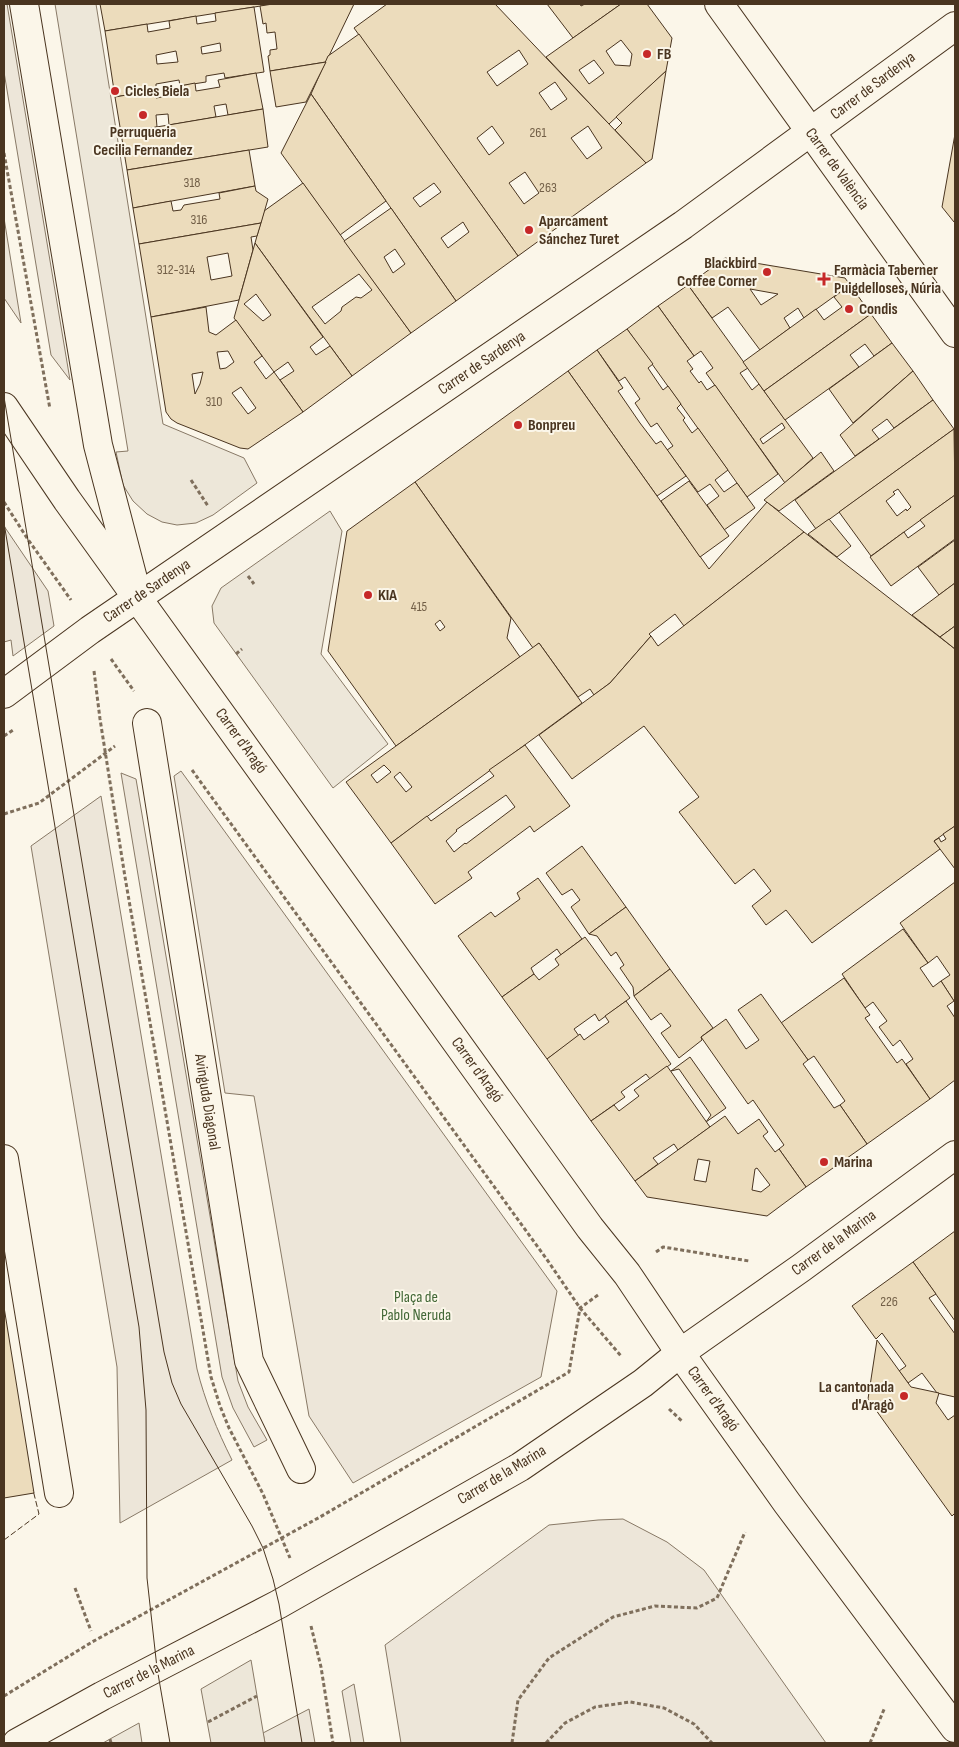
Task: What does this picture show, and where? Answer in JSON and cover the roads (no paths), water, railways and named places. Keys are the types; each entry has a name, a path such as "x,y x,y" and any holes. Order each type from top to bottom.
{"street":[{"path":"24,4 82,340 98,445 138,598"},
{"name":"Carrer de València","path":"719,4 955,333"},
{"name":"Carrer de Sardenya","path":"4,694 90,630 683,225 955,26"},
{"name":"Carrer d'Aragó","path":"4,407 67,500 590,1228 627,1274 680,1353 787,1502 955,1728"},
{"name":"Avinguda Diagonal","path":"150,720 249,1360 301,1469"},
{"name":"Carrer de la Marina","path":"17,1743 102,1696 287,1600 520,1466 643,1383 680,1353 801,1268 955,1155"},
{"path":"4,1159 59,1492"}],"tram line":[{"path":"4,397 164,1352 172,1383 181,1404 263,1548 279,1604 302,1743"},
{"path":"4,523 139,1327 146,1410 147,1578 157,1668 170,1743"}],"place":[{"name":"FB","path":"647,54"},
{"name":"Cicles Biela","path":"115,91"},
{"name":"Perruqueria Cecilia Fernandez","path":"143,115"},
{"name":"Aparcament Sánchez Turet","path":"529,230"},
{"name":"Blackbird Coffee Corner","path":"767,272"},
{"name":"Farmàcia Taberner Puigdelloses, Núria","path":"824,279"},
{"name":"Condis","path":"849,309"},
{"name":"Bonpreu","path":"518,425"},
{"name":"KIA","path":"368,595"},
{"name":"Marina","path":"824,1162"},
{"name":"La cantonada d'Aragò","path":"904,1396"}],"park label":[{"name":"Plaça de Pablo Neruda","path":"416,1306"}]}
